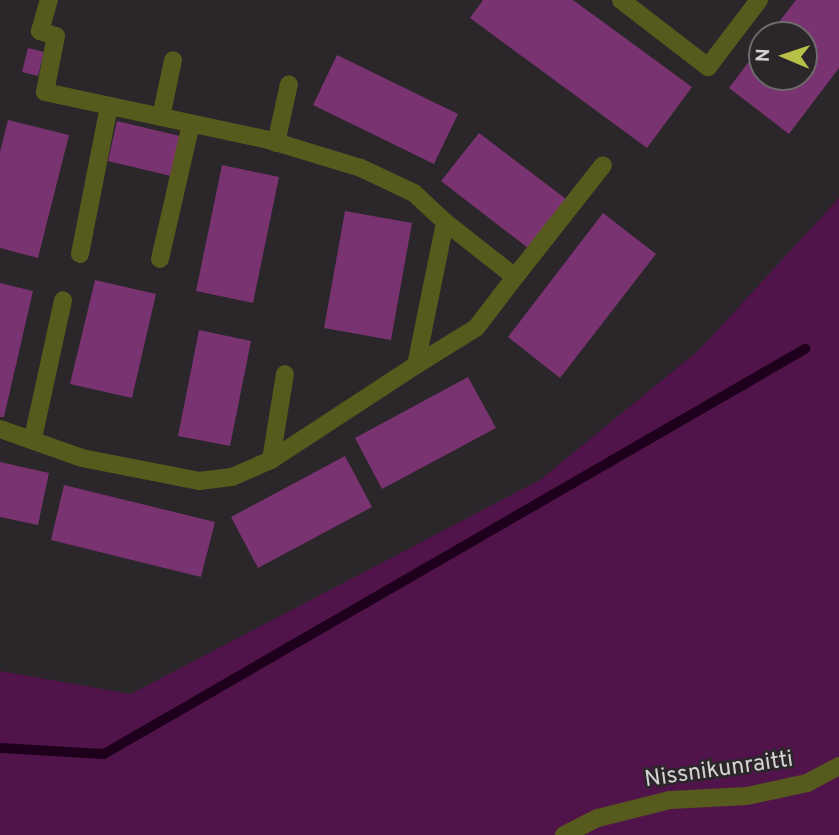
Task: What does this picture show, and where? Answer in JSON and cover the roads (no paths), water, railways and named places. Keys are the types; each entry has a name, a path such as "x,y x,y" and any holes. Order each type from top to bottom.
{"lane":[{"path":"49,0 40,32 57,36 45,92 276,143 362,167 414,193 445,222 515,277"},
{"path":"621,0 708,67 759,0"},
{"path":"161,117 173,60"},
{"path":"276,143 289,84"},
{"path":"80,254 109,106"},
{"path":"160,259 191,124"},
{"path":"0,429 33,438 82,457 199,481 232,477 271,460 476,328 603,166"},
{"path":"416,365 445,222"},
{"path":"33,438 63,300"},
{"path":"271,460 285,374"},
{"name":"Nissnikunraitti","path":"564,835 598,818 670,800 747,796 807,783 839,765"}],"waterway":[{"path":"0,748 104,754 805,349"}]}
